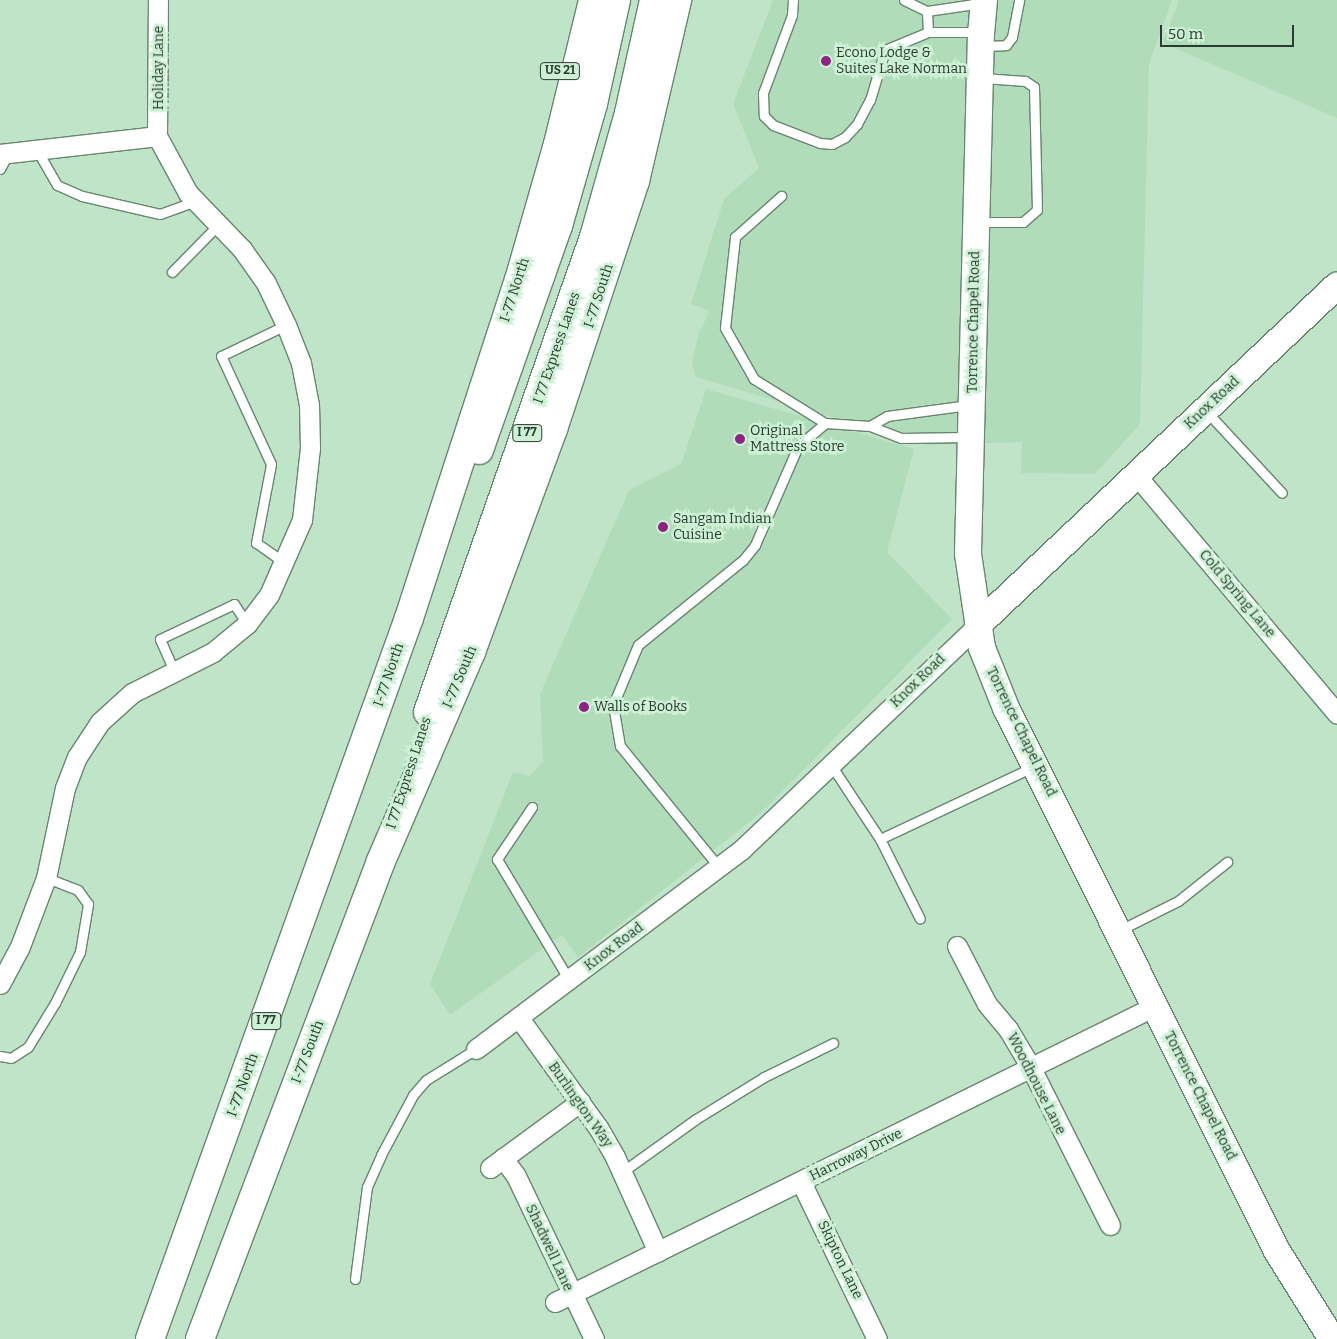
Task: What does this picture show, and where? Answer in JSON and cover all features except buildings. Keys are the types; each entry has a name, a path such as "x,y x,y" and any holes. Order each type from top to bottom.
{"highway":[{"name":"US 21","path":"558,144 560,69 574,0"},
{"name":"I-77 North","path":"150,1339 410,618 519,280 558,144 593,0"},
{"name":"I 77","path":"410,618 496,409 539,287 579,156 616,0"},
{"name":"I 77 Express Lanes","path":"381,861 450,644 583,272 622,139 654,0"},
{"name":"I-77 South","path":"200,1339 381,861 471,652 572,376 632,190 666,55 677,0"},
{"path":"666,55 682,0"}],"street":[{"name":"Holiday Lane","path":"157,136 158,0"},
{"name":"Torrence Chapel Road","path":"984,1 981,39 973,437 968,554 978,625 986,659 1035,765 1278,1250 1332,1339"},
{"path":"0,984 19,949 46,878 65,788 77,757 100,722 132,693 175,674 213,652 247,624 269,595 285,563 302,520 310,448 309,404 301,363 266,283 219,223 196,200 174,172 157,136 38,152 3,159"},
{"name":"Knox Road","path":"476,1050 742,849 1337,285"},
{"name":"Cold Spring Lane","path":"1136,475 1337,714"},
{"name":"Woodhouse Lane","path":"956,946 987,1004 1008,1029 1030,1066 1110,1225"},
{"name":"Harroway Drive","path":"563,1298 1155,1006"},
{"name":"Burlington Way","path":"519,1018 599,1129 622,1172 658,1252"},
{"name":"Shadwell Lane","path":"580,1102 497,1163 516,1176 563,1298 594,1339"},
{"name":"Skipton Lane","path":"801,1182 877,1339"}],"lane":[{"path":"793,0 792,15 763,93 764,116 773,125 820,143 838,140 857,124 870,100 885,50 928,32 981,39 1006,45 1012,37 1019,0"},
{"path":"904,0 927,11 944,11 984,1"},
{"path":"927,11 928,32"},
{"path":"976,222 1023,222 1037,210 1034,87 1025,81 980,78"},
{"path":"38,152 57,185 82,196 160,214 196,200"},
{"path":"781,196 735,237 725,328 754,379 825,423 870,426 901,438 973,437"},
{"path":"172,272 219,223"},
{"path":"285,563 256,543 271,464 221,356 286,325"},
{"path":"870,426 887,416 973,405"},
{"path":"1205,410 1282,493"},
{"path":"718,866 620,746 613,705 638,646 743,560 755,545 798,446 825,423"},
{"path":"175,674 160,639 234,604 247,624"},
{"path":"831,765 880,839 920,918"},
{"path":"880,839 1035,765"},
{"path":"532,807 497,859 570,980"},
{"path":"1118,931 1178,901 1227,862"},
{"path":"0,1056 11,1058 28,1047 55,1003 80,952 88,904 78,890 46,878"},
{"path":"622,1172 696,1119 764,1077 833,1043"},
{"path":"355,1279 367,1187 381,1155 413,1096 426,1080 476,1050"}],"shaded area":[{"path":"773,0 1172,0 1149,64 1140,424 1095,474 1021,473 1022,442 927,445 696,377 692,364 698,335 710,311 691,304 724,199 759,168 733,104"},
{"path":"1179,0 1337,0 1337,118 1163,43"},
{"path":"706,389 914,449 887,552 952,619 762,812 578,957 562,935 450,1015 430,984 513,772 529,776 543,762 540,694 629,490 681,464"}],"place":[{"name":"Econo Lodge & Suites Lake Norman","path":"826,61"},
{"name":"Original Mattress Store","path":"740,439"},
{"name":"Sangam Indian Cuisine","path":"663,527"},
{"name":"Walls of Books","path":"584,707"}]}
